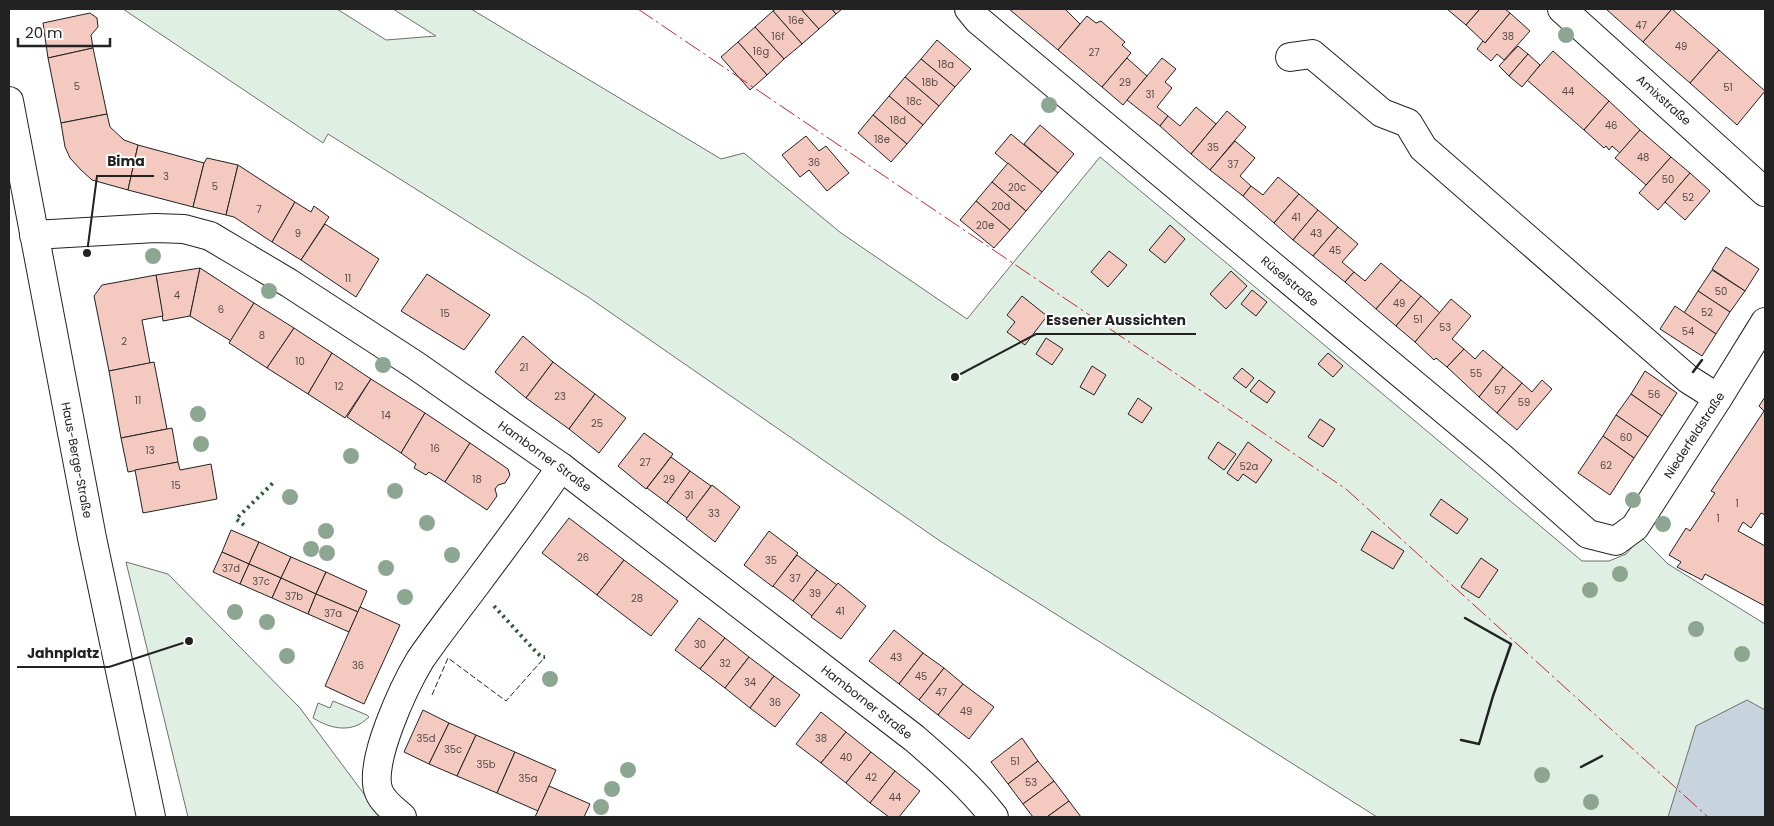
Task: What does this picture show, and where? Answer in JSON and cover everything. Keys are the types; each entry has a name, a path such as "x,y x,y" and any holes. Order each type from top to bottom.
{"street":[{"name":"Rüselstraße","path":"969,9 978,20 1502,458 1588,534 1616,541"},
{"name":"Amixstraße","path":"1562,9 1765,192"},
{"path":"1290,56 1312,54 1382,113 1408,123 1423,148 1688,379 1718,398"},
{"name":"Haus-Berge-Straße","path":"9,102 104,600 151,817"},
{"name":"Hamborner Straße","path":"34,235 155,228 184,229 210,236 296,288 415,365 561,467 914,738 948,767 977,796 994,817"},
{"name":"Niederfeldstraße","path":"1616,541 1635,526 1765,322"},
{"path":"402,817 388,804 379,792 377,775 382,746 399,702 415,669 434,641 561,467"}],"green space":[{"path":"123,9 337,9 386,40 436,36 393,9 471,9 721,159 744,153 841,233 967,319 1100,157 1582,561 1609,561 1626,554 1641,537 1668,564 1765,624 1765,817 1377,817 940,541 588,297 328,134 323,143"},
{"path":"126,562 168,574 300,708 364,794 390,817 188,817"},
{"path":"333,701 369,717 356,726 349,728 334,727 313,718 318,703 330,708"}],"shaded area":[{"path":"1747,700 1765,710 1765,817 1668,817 1696,726"}],"building":[{"path":"776,9 801,9 819,29 802,44 773,11"},
{"path":"801,9 832,9 836,14 819,29"},
{"path":"832,9 842,9 836,14"},
{"path":"1009,9 1065,9 1080,24 1058,50"},
{"path":"1447,9 1480,9 1466,25"},
{"path":"1480,9 1505,9 1510,13 1485,43 1466,25"},
{"path":"1606,9 1672,9 1643,42"},
{"path":"1672,9 1719,50 1690,83 1643,42"},
{"path":"773,11 802,44 784,59 755,27"},
{"path":"90,13 97,18 98,27 91,35 93,48 48,58 43,23"},
{"path":"1510,13 1530,31 1504,60 1497,54 1491,61 1477,49 1483,41 1485,43"},
{"path":"1087,16 1096,23 1101,21 1125,42 1122,45 1131,53 1102,87 1058,50"},
{"path":"755,27 784,59 767,75 738,42"},
{"path":"937,40 971,69 955,87 921,59"},
{"path":"738,42 767,75 750,90 721,57"},
{"path":"1518,46 1528,54 1509,76 1499,66"},
{"path":"93,48 107,114 61,123 48,58"},
{"path":"1719,50 1765,91 1737,125 1690,83"},
{"path":"1553,51 1609,101 1584,130 1527,80"},
{"path":"1528,54 1540,65 1522,87 1509,76"},
{"path":"1127,58 1147,76 1123,105 1102,87"},
{"path":"1162,58 1176,69 1165,82 1172,88 1157,107 1168,116 1160,126 1127,100"},
{"path":"921,59 955,87 939,106 905,77"},
{"path":"905,77 939,106 923,125 889,96"},
{"path":"889,96 923,125 907,144 873,115"},
{"path":"1609,101 1640,130 1620,153 1612,146 1609,150 1606,146 1604,148 1584,130"},
{"path":"1196,107 1216,124 1191,154 1160,126 1168,116 1180,126"},
{"path":"1227,111 1246,127 1210,170 1191,154"},
{"path":"107,114 110,127 124,140 138,145 128,190 92,180 70,158 65,147 61,123"},
{"path":"873,115 907,144 891,162 858,133"},
{"path":"1040,125 1074,154 1058,173 1024,144"},
{"path":"1640,130 1671,157 1646,185 1615,158"},
{"path":"1011,134 1058,173 1042,192 995,153"},
{"path":"806,136 819,151 826,146 849,173 827,191 809,170 800,177 782,155"},
{"path":"1235,141 1255,158 1240,176 1251,186 1243,196 1210,170"},
{"path":"138,145 204,163 193,207 128,190"},
{"path":"1671,157 1690,173 1658,210 1639,193"},
{"path":"207,158 238,165 226,215 193,207 204,163"},
{"path":"1008,163 1042,192 1026,211 992,182"},
{"path":"238,165 295,202 272,242 234,217 226,215"},
{"path":"1690,173 1710,191 1685,220 1665,202"},
{"path":"1278,177 1299,194 1274,223 1243,196 1251,186 1263,195"},
{"path":"992,182 1026,211 1010,230 976,201"},
{"path":"1299,194 1318,210 1293,240 1274,223"},
{"path":"976,201 1010,230 994,248 960,220"},
{"path":"295,202 311,212 314,206 329,217 301,260 272,242"},
{"path":"1318,210 1338,227 1313,256 1293,240"},
{"path":"325,224 379,259 356,297 301,260"},
{"path":"1170,225 1185,239 1165,263 1149,250"},
{"path":"1338,227 1358,244 1342,262 1354,272 1345,282 1313,256"},
{"path":"1726,247 1759,269 1745,291 1712,269"},
{"path":"1109,251 1127,265 1108,287 1091,272"},
{"path":"1381,263 1401,280 1376,309 1345,282 1354,272 1365,281"},
{"path":"200,268 190,316 163,321 156,275"},
{"path":"200,268 254,303 231,341 190,316"},
{"path":"1712,270 1745,291 1730,312 1698,291"},
{"path":"1231,271 1247,286 1226,309 1210,294"},
{"path":"427,274 490,315 464,350 401,311"},
{"path":"156,275 163,316 142,320 150,363 109,371 94,296 102,285"},
{"path":"1401,280 1421,296 1396,326 1376,309"},
{"path":"1252,290 1267,302 1256,316 1241,304"},
{"path":"1698,291 1730,312 1716,334 1684,313"},
{"path":"1022,296 1047,316 1025,345 1007,332 1015,322 1007,315"},
{"path":"1421,296 1440,313 1415,342 1396,326"},
{"path":"1451,299 1471,316 1452,339 1464,349 1447,367 1436,358 1434,360 1415,342"},
{"path":"254,303 294,328 267,368 229,343"},
{"path":"1675,306 1716,334 1702,356 1660,329"},
{"path":"294,328 332,353 308,394 267,368"},
{"path":"523,336 553,362 526,398 495,372"},
{"path":"1046,338 1063,349 1052,365 1036,354"},
{"path":"1464,349 1475,359 1483,350 1503,367 1479,397 1447,367"},
{"path":"332,353 371,379 345,418 308,394"},
{"path":"1328,353 1343,366 1333,377 1318,364"},
{"path":"154,362 167,429 121,438 109,371"},
{"path":"553,362 595,394 569,429 526,398"},
{"path":"1092,366 1106,375 1094,395 1080,387"},
{"path":"1503,367 1522,383 1497,413 1479,397"},
{"path":"1242,368 1254,378 1246,388 1233,378"},
{"path":"1645,371 1677,393 1662,416 1631,394"},
{"path":"371,379 425,413 401,453 347,417"},
{"path":"1259,380 1275,392 1267,403 1250,391"},
{"path":"1542,380 1552,389 1517,430 1497,413 1522,383 1532,392"},
{"path":"595,394 626,418 599,453 569,429"},
{"path":"1631,394 1662,416 1648,437 1616,415"},
{"path":"1765,397 1765,515 1761,513 1751,528 1743,522 1738,531 1765,546 1765,606 1705,574 1702,580 1677,567 1681,562 1669,555 1686,528 1690,531 1715,493 1711,491 1764,411 1759,406"},
{"path":"1138,398 1152,408 1142,423 1128,414"},
{"path":"425,413 470,443 445,482 429,472 426,475 414,468 416,464 401,453"},
{"path":"1616,415 1648,437 1634,458 1603,436"},
{"path":"1320,419 1335,429 1323,447 1308,437"},
{"path":"172,428 178,462 128,472 121,438"},
{"path":"644,433 673,454 646,489 618,466"},
{"path":"1603,436 1634,458 1610,495 1578,473"},
{"path":"1218,442 1236,454 1224,470 1208,458"},
{"path":"1248,442 1272,460 1256,483 1243,474 1238,481 1227,473"},
{"path":"470,443 508,469 510,475 505,483 498,485 495,489 497,496 487,510 445,482"},
{"path":"671,457 690,471 667,503 647,488"},
{"path":"178,462 180,470 211,464 217,499 143,513 135,470"},
{"path":"690,471 711,486 687,518 667,503"},
{"path":"712,485 740,507 715,542 686,519"},
{"path":"1441,499 1468,519 1457,534 1430,515"},
{"path":"569,518 624,560 597,595 542,553"},
{"path":"231,530 259,542 249,564 222,552"},
{"path":"769,531 798,553 773,587 744,565"},
{"path":"1372,531 1404,551 1393,569 1361,550"},
{"path":"259,542 291,557 281,578 249,564"},
{"path":"222,552 249,564 240,584 213,572"},
{"path":"797,555 817,570 793,601 773,586"},
{"path":"291,557 326,572 316,594 281,578"},
{"path":"1481,558 1498,570 1479,598 1461,587"},
{"path":"624,560 678,601 651,636 597,595"},
{"path":"249,564 281,578 272,598 240,584"},
{"path":"817,570 837,585 812,616 793,601"},
{"path":"326,572 367,591 358,612 316,594"},
{"path":"281,578 316,594 308,614 272,598"},
{"path":"838,583 866,606 841,639 811,617"},
{"path":"316,594 358,612 349,632 308,614"},
{"path":"360,607 400,625 364,704 325,686"},
{"path":"699,618 725,638 700,669 675,650"},
{"path":"894,630 923,653 899,684 869,661"},
{"path":"725,638 749,657 725,688 700,669"},
{"path":"923,653 944,668 919,700 899,684"},
{"path":"749,657 774,676 750,708 725,688"},
{"path":"944,668 963,684 938,715 919,700"},
{"path":"774,676 800,695 775,727 750,708"},
{"path":"963,684 994,707 969,739 938,715"},
{"path":"423,710 449,723 429,764 404,752"},
{"path":"821,712 846,732 821,763 796,744"},
{"path":"449,723 476,735 457,776 429,764"},
{"path":"846,732 871,752 846,783 821,763"},
{"path":"476,735 515,752 497,793 457,776"},
{"path":"1022,738 1038,761 1008,784 991,762"},
{"path":"515,752 556,770 538,811 497,793"},
{"path":"871,752 895,771 870,803 846,783"},
{"path":"1038,761 1054,781 1023,804 1008,784"},
{"path":"895,771 920,791 899,817 889,817 870,803"},
{"path":"1054,781 1069,801 1047,817 1033,817 1023,804"},
{"path":"549,786 590,804 584,817 535,817"},
{"path":"1069,801 1081,817 1047,817"}],"hedge":[{"path":"244,525 236,519 274,482"},
{"path":"494,606 537,653 545,657"}],"fence":[{"path":"432,695 448,658 506,701 545,657"}],"wall":[{"path":"1693,372 1702,360"},
{"path":"1461,740 1479,744 1511,644 1465,618"},
{"path":"1581,767 1602,756"}],"power":[{"path":"638,9 1346,489 1708,817"}],"place":[{"name":"Bima","path":"87,253"},
{"name":"Essener Aussichten","path":"955,377"},
{"name":"Jahnplatz","path":"189,641"}]}
